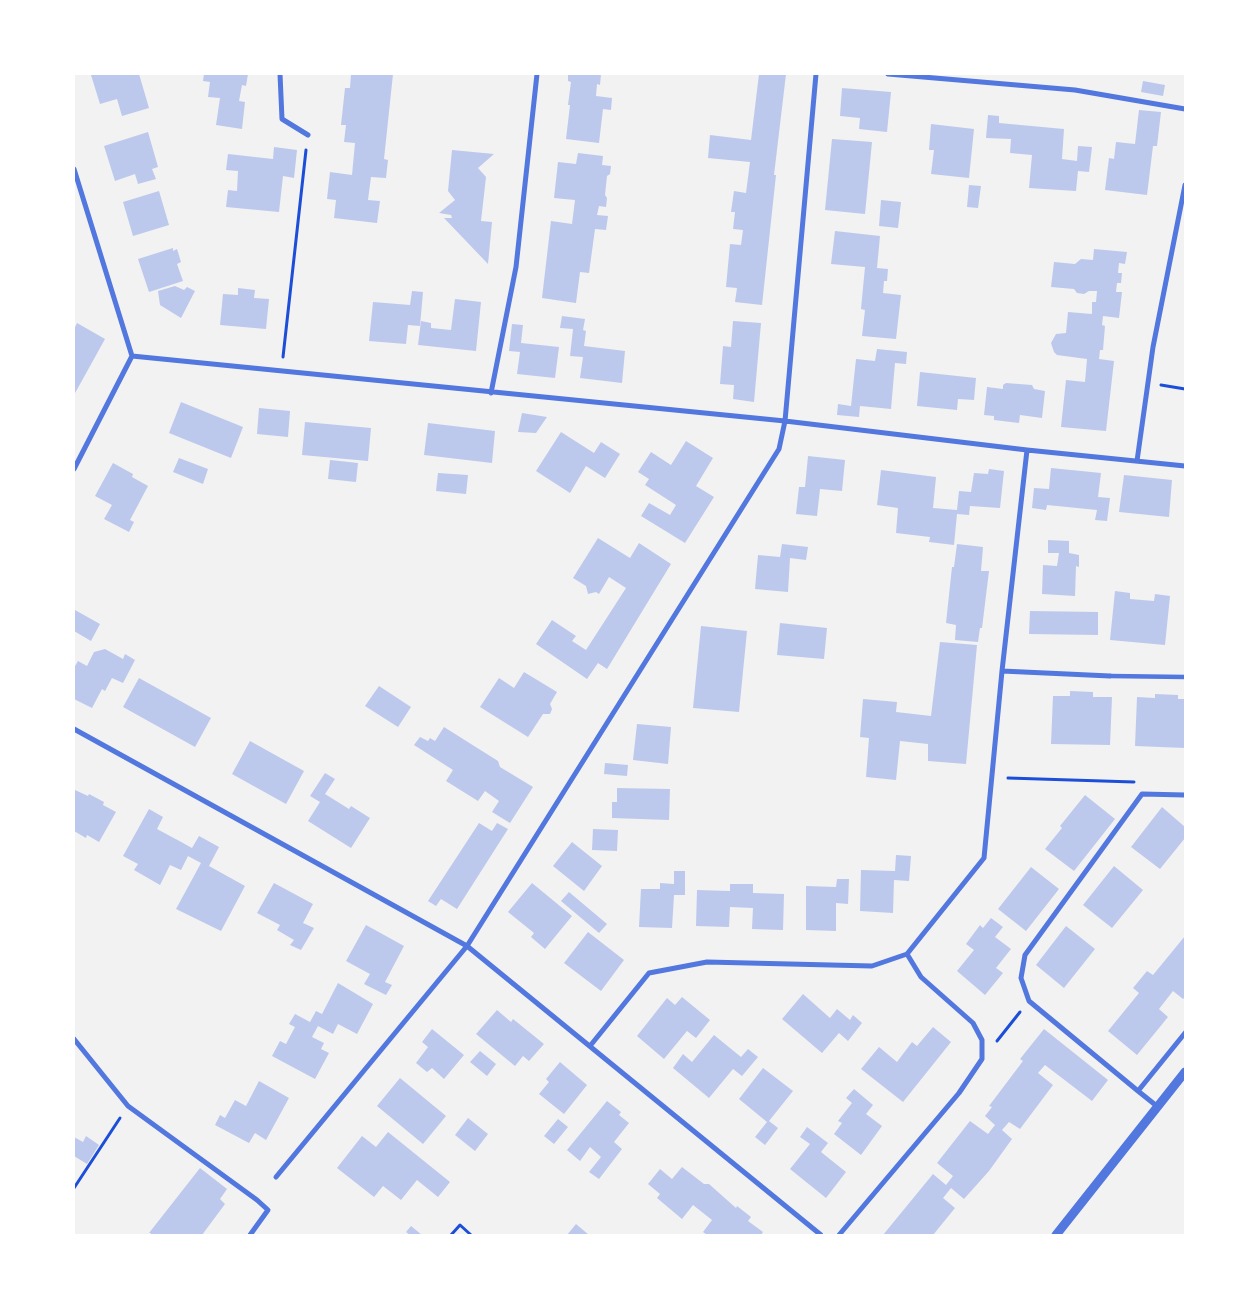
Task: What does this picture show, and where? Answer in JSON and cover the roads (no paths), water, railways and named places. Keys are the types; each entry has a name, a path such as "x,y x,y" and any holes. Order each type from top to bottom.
{"street":[{"path":"280,74 282,119 308,135"},
{"path":"491,393 516,267 537,74"},
{"path":"276,1177 467,946 778,450 785,421 816,74"},
{"path":"888,74 1075,90 1185,109"},
{"path":"74,169 132,356 74,469"},
{"path":"1137,461 1153,347 1185,185"},
{"path":"132,356 785,421 1026,450 1185,466"},
{"path":"590,1046 649,973 707,962 872,966 907,954 984,858 1026,450"},
{"path":"1002,671 1185,677"},
{"path":"74,729 467,946 821,1235"},
{"path":"1158,1107 1029,1001 1021,978 1025,955 1142,794 1185,795"},
{"path":"839,1235 959,1093 982,1058 982,1040 973,1023 921,978 907,954"},
{"path":"1138,1092 1185,1033"},
{"path":"74,1038 128,1106 258,1200 268,1210 250,1235"},
{"path":"1056,1235 1185,1072"}]}
